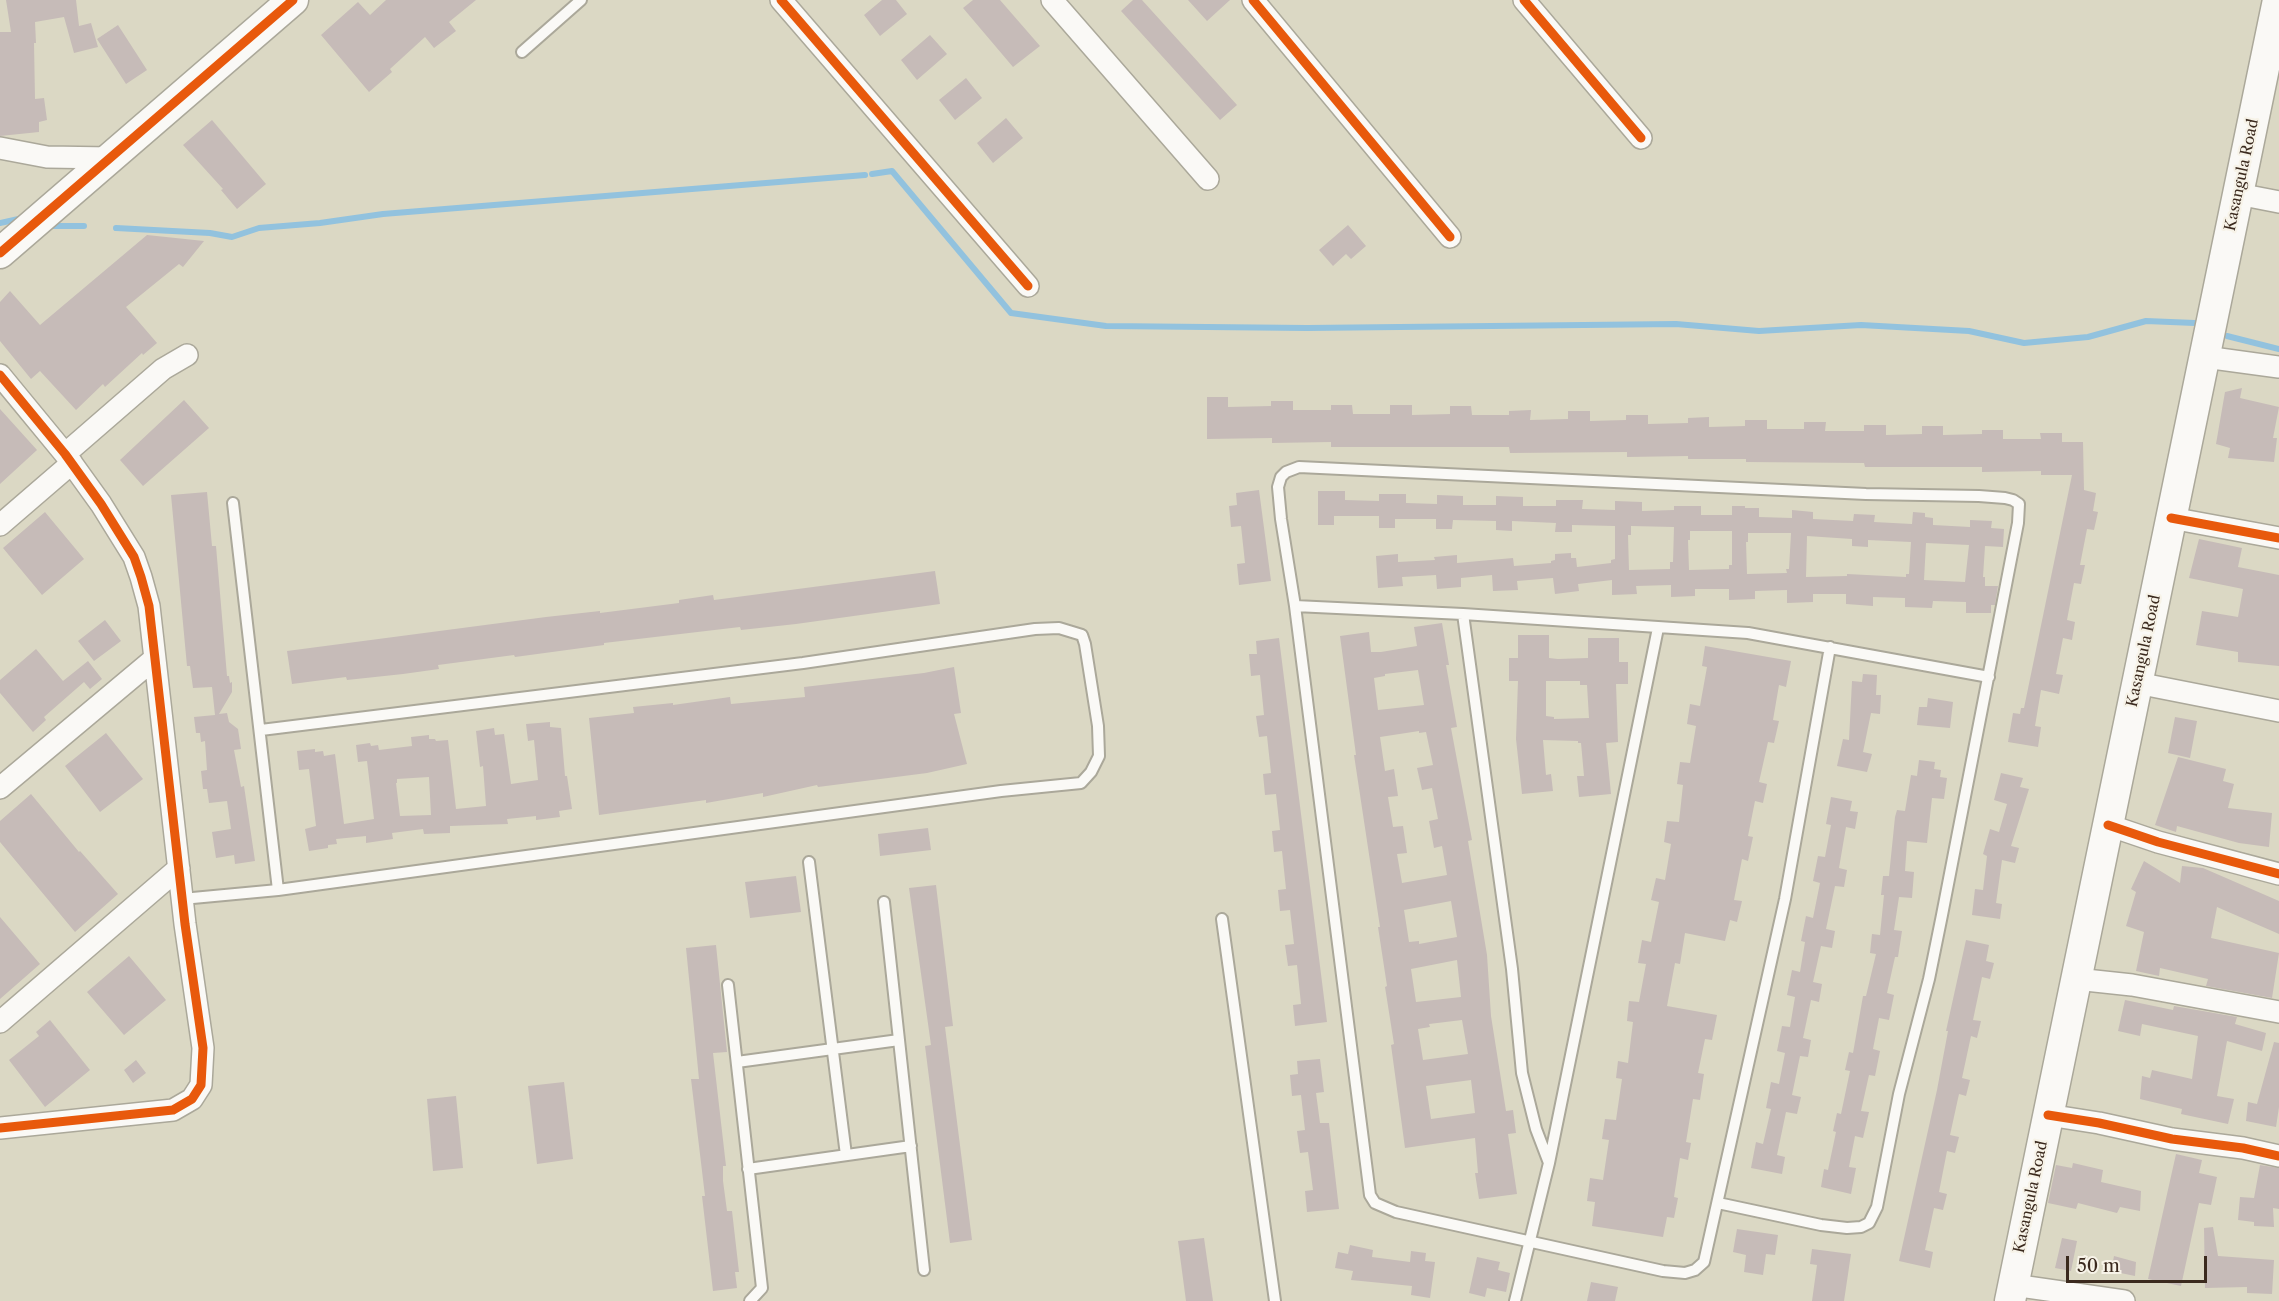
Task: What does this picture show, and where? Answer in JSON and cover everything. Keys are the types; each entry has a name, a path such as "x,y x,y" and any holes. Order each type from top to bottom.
{"main road":[{"path":"0,253 293,0"},
{"name":"Kasangula Road","path":"2011,1293 2276,19"}],"street":[{"path":"781,0 1028,286"},
{"path":"1052,0 1208,179"},
{"path":"1253,0 1450,237"},
{"path":"1524,0 1641,138"},
{"path":"0,148 47,157 111,158"},
{"path":"2238,194 2279,202"},
{"path":"0,525 163,369 187,355"},
{"path":"2205,357 2279,367"},
{"path":"0,375 68,458 134,556 149,606 182,899 203,1048 201,1085 196,1095 184,1105 173,1110 0,1128"},
{"path":"2171,518 2279,538"},
{"path":"0,788 154,658"},
{"path":"2137,683 2279,711"},
{"path":"2108,825 2158,842 2279,874"},
{"path":"0,1022 179,868"},
{"path":"2076,979 2132,985 2279,1012"},
{"path":"2048,1115 2099,1123 2172,1139 2242,1148 2279,1156"},
{"path":"2011,1293 2124,1301"}],"lane":[{"path":"522,52 581,0"},
{"path":"1718,1203 1821,1225 1847,1228 1861,1227 1869,1223 1877,1207 1899,1094 1929,978 1989,677 2020,511 2019,504 2005,498 1866,494 1299,467 1286,472 1281,477 1278,487 1370,1195 1375,1203 1396,1212 1663,1271 1685,1273 1695,1270 1704,1262 1785,899 1830,647"},
{"path":"233,503 278,890"},
{"path":"1295,606 1463,614 1748,633 1989,677"},
{"path":"1463,614 1512,969 1522,1073 1536,1129 1550,1163"},
{"path":"182,899 278,890 1001,790 1082,783 1091,772 1098,756 1098,726 1085,644 1082,635 1059,628 1035,629 803,663 261,730"},
{"path":"1515,1301 1550,1163 1658,628"},
{"path":"809,862 846,1155"},
{"path":"884,902 924,1270"},
{"path":"1222,919 1275,1301"},
{"path":"728,985 762,1288 750,1301"},
{"path":"736,1062 899,1040"},
{"path":"748,1169 910,1146"}],"building":[{"path":"6,0 76,0 79,26 91,23 98,47 74,53 64,17 35,22 35,99 44,98 47,120 39,122 39,132 0,136 0,32 11,32"},
{"path":"386,0 476,0 449,22 456,31 434,48 425,37 390,69 392,72 369,92 321,35 358,2 370,15"},
{"path":"882,0 896,0 907,14 880,36 864,15"},
{"path":"973,0 1000,0 1040,46 1013,67 963,8"},
{"path":"1133,0 1142,0 1237,105 1220,120 1121,11"},
{"path":"1188,0 1230,0 1207,21"},
{"path":"118,25 147,70 126,84 97,39"},
{"path":"930,35 947,54 917,80 901,60"},
{"path":"966,78 982,98 955,120 939,100"},
{"path":"1006,118 1023,138 993,163 977,143"},
{"path":"212,120 266,184 237,209 221,190 223,189 183,145"},
{"path":"1348,225 1366,246 1351,259 1346,254 1333,266 1319,250"},
{"path":"147,235 204,241 183,267 179,264 126,307 157,343 143,355 142,353 105,387 103,384 76,410 40,371 31,379 0,341 0,302 10,291 40,325"},
{"path":"2242,388 2240,398 2279,407 2273,438 2277,438 2274,462 2228,458 2230,448 2216,444 2225,392"},
{"path":"1207,397 1228,397 1228,407 1271,406 1271,401 1293,401 1293,410 1331,410 1331,405 1352,405 1353,414 1390,414 1390,405 1412,405 1412,415 1450,414 1450,406 1471,406 1472,415 1509,415 1509,411 1531,410 1530,420 1568,419 1568,411 1590,411 1590,421 1626,420 1626,415 1648,415 1648,424 1688,423 1688,418 1709,417 1709,427 1745,426 1745,420 1767,420 1767,429 1804,429 1804,422 1826,422 1825,431 1864,431 1864,425 1886,425 1886,435 1922,434 1922,426 1943,426 1943,435 1982,434 1982,430 2003,430 2003,439 2041,439 2040,433 2062,433 2062,442 2083,442 2084,490 2096,493 2093,511 2098,512 2094,530 2087,529 2080,565 2085,565 2081,584 2074,583 2067,620 2075,622 2072,640 2063,638 2056,674 2063,675 2059,694 2041,690 2035,726 2041,727 2038,747 2008,742 2013,713 2020,714 2021,708 2024,708 2072,475 2041,475 2041,471 1982,472 1982,467 1865,467 1864,463 1746,462 1746,459 1688,459 1688,456 1627,457 1627,452 1510,453 1509,447 1331,447 1331,442 1272,443 1272,438 1207,439"},
{"path":"184,400 209,428 143,486 120,460"},
{"path":"0,409 37,450 0,484"},
{"path":"1259,490 1271,581 1239,585 1237,564 1245,563 1241,526 1231,527 1229,506 1237,505 1236,493"},
{"path":"1318,491 1345,491 1345,500 1379,501 1379,494 1406,494 1406,503 1437,504 1437,495 1463,496 1463,505 1496,505 1496,496 1523,497 1523,506 1556,506 1556,500 1583,500 1582,509 1615,510 1615,501 1642,502 1642,511 1674,510 1674,506 1701,506 1701,515 1732,515 1732,506 1745,506 1745,508 1759,508 1759,517 1792,518 1792,510 1813,512 1813,519 1853,521 1854,514 1875,515 1874,522 1912,524 1913,512 1925,513 1925,517 1933,518 1933,525 1970,527 1970,520 1992,521 1991,528 2004,529 2003,547 1985,546 1983,577 1985,577 1985,586 1998,586 1995,605 1991,605 1991,613 1966,613 1966,602 1933,601 1932,608 1905,607 1905,598 1873,597 1873,606 1846,604 1846,594 1813,594 1813,602 1787,603 1787,590 1755,591 1755,599 1729,600 1729,589 1695,589 1695,596 1671,597 1671,585 1636,586 1637,594 1612,595 1612,580 1578,584 1579,591 1555,594 1553,578 1517,581 1518,590 1493,591 1492,575 1461,578 1461,587 1437,589 1436,575 1402,577 1403,586 1378,588 1376,556 1398,554 1398,562 1435,560 1434,557 1457,555 1457,563 1513,558 1514,566 1551,563 1555,560 1555,554 1571,553 1571,558 1576,558 1577,567 1611,563 1611,560 1615,559 1615,526 1572,525 1572,532 1555,532 1556,523 1512,521 1512,531 1496,530 1496,521 1453,520 1452,529 1436,529 1436,519 1395,519 1395,528 1379,528 1379,516 1334,516 1334,525 1318,525","holes":["1631,526 1674,527 1673,562 1670,562 1670,569 1629,570 1628,535 1631,535","1690,531 1732,531 1732,565 1729,565 1729,569 1689,570 1688,540 1690,540","1748,533 1791,533 1787,573 1747,574 1746,542 1748,542","1807,536 1852,539 1852,546 1868,547 1868,540 1911,542 1909,574 1906,574 1906,577 1847,574 1847,576 1806,577","1926,543 1969,545 1965,582 1924,580"]},
{"path":"207,492 212,546 216,546 227,676 229,676 230,683 232,682 232,692 219,714 227,713 229,722 238,729 241,749 234,750 241,787 244,786 255,861 235,864 234,855 216,858 212,832 231,829 227,801 209,803 207,789 203,789 201,771 207,770 205,741 201,742 200,733 196,733 194,717 215,715 212,687 193,688 190,666 187,666 171,495"},
{"path":"45,512 84,559 42,595 3,548"},
{"path":"2199,539 2242,548 2238,567 2279,575 2279,666 2238,662 2238,652 2196,645 2202,611 2238,617 2243,589 2189,578"},
{"path":"935,571 940,604 796,624 741,630 740,627 604,643 604,645 515,657 514,655 438,665 439,669 403,674 347,680 346,677 292,684 287,651 546,617 679,603 679,600 713,595 714,600"},
{"path":"105,620 121,641 94,661 78,641"},
{"path":"1442,623 1449,665 1446,665 1457,727 1451,728 1472,840 1468,841 1487,955 1491,1016 1506,1111 1513,1110 1516,1133 1508,1134 1517,1194 1479,1199 1475,1173 1478,1173 1475,1138 1405,1148 1391,1045 1394,1044 1385,987 1387,986 1378,927 1380,927 1354,755 1356,755 1340,636 1369,632 1371,652 1381,652 1417,646 1414,627","holes":["1418,670 1424,705 1378,710 1374,678 1385,676 1385,674","1426,732 1433,765 1417,768 1422,790 1432,788 1438,819 1429,821 1434,848 1442,846 1447,875 1402,883 1397,854 1407,853 1403,826 1393,827 1388,797 1398,796 1394,769 1385,771 1380,737","1451,901 1457,937 1419,944 1419,941 1409,942 1404,910","1457,960 1461,997 1416,1002 1411,969","1462,1020 1468,1054 1423,1060 1418,1029 1430,1027 1429,1024","1471,1080 1475,1113 1431,1119 1426,1086"]},
{"path":"1518,635 1549,635 1549,658 1558,659 1588,658 1588,638 1619,638 1619,662 1628,662 1628,684 1616,684 1618,742 1606,743 1611,794 1579,797 1577,776 1584,776 1581,743 1543,740 1546,775 1551,774 1553,791 1522,794 1516,739 1518,681 1509,681 1509,658 1518,658","holes":["1546,681 1580,681 1580,685 1587,685 1589,718 1554,719 1554,717 1546,716"]},
{"path":"1279,638 1327,1022 1295,1026 1293,1005 1301,1004 1297,965 1288,966 1285,945 1294,944 1290,910 1280,911 1278,890 1286,889 1282,851 1274,852 1272,831 1280,830 1276,794 1265,795 1263,774 1271,773 1267,736 1259,737 1256,716 1264,715 1260,675 1251,676 1249,654 1257,654 1256,641"},
{"path":"1705,646 1791,661 1786,687 1779,685 1773,720 1779,721 1774,743 1768,742 1759,782 1767,784 1763,803 1755,801 1748,836 1753,837 1748,861 1742,859 1734,900 1742,901 1737,922 1730,920 1725,941 1685,933 1680,964 1675,963 1667,1006 1717,1015 1712,1040 1705,1039 1698,1073 1704,1074 1700,1100 1693,1099 1686,1142 1691,1143 1688,1160 1680,1158 1674,1197 1678,1198 1674,1218 1667,1217 1663,1237 1592,1226 1595,1202 1587,1201 1590,1178 1603,1180 1609,1140 1602,1139 1605,1119 1616,1120 1622,1079 1616,1078 1618,1061 1628,1063 1633,1022 1627,1021 1629,1001 1639,1002 1646,964 1638,963 1642,940 1651,942 1659,902 1651,900 1656,878 1665,880 1671,844 1664,842 1667,821 1679,822 1683,785 1677,784 1680,762 1690,763 1696,726 1687,724 1690,704 1700,706 1707,667 1702,666"},
{"path":"36,649 63,681 88,661 102,679 90,689 84,682 44,717 46,720 33,732 0,693 0,680"},
{"path":"954,667 961,713 954,714 967,764 927,773 818,787 817,785 763,797 763,793 706,803 706,800 599,815 589,718 634,713 633,707 673,703 673,705 730,697 731,704 805,697 804,687 924,673"},
{"path":"1863,674 1877,675 1876,695 1881,695 1880,714 1871,713 1863,752 1872,754 1867,772 1837,766 1843,739 1849,740 1852,681 1862,682"},
{"path":"1928,698 1953,702 1950,728 1917,725 1919,707 1927,707"},
{"path":"2175,717 2197,721 2190,758 2168,753"},
{"path":"550,722 550,727 561,728 565,776 567,776 572,809 559,811 560,817 536,820 536,816 507,819 508,824 450,826 450,833 424,834 423,829 392,833 393,839 366,843 366,836 336,839 337,844 328,845 328,848 309,851 305,829 316,826 309,769 299,770 297,751 315,749 315,752 323,751 324,756 335,754 344,824 374,819 367,761 358,762 356,745 370,743 371,746 378,745 379,750 412,746 411,737 429,735 429,739 436,741 448,740 456,809 486,806 483,766 480,767 476,731 494,728 495,735 504,734 511,784 538,780 534,740 528,741 526,724","holes":["429,777 431,815 400,816 397,779"]},
{"path":"106,733 143,779 100,812 65,766"},
{"path":"2178,757 2226,769 2223,781 2234,784 2228,808 2272,813 2269,847 2239,843 2177,826 2176,832 2155,825"},
{"path":"1919,760 1935,762 1934,769 1941,770 1940,777 1947,778 1944,799 1932,798 1927,843 1907,841 1905,871 1914,872 1912,898 1899,897 1894,930 1902,931 1898,957 1895,957 1887,993 1894,995 1889,1020 1879,1018 1873,1049 1880,1051 1875,1076 1869,1075 1861,1111 1869,1112 1863,1138 1855,1136 1849,1167 1856,1168 1851,1194 1821,1187 1824,1169 1828,1170 1836,1132 1833,1131 1837,1113 1841,1114 1850,1071 1845,1070 1849,1052 1853,1053 1863,996 1866,996 1876,954 1870,953 1872,934 1880,935 1884,895 1881,895 1883,876 1889,876 1895,817 1897,810 1905,811 1911,775 1917,776"},
{"path":"2001,773 2023,778 2020,787 2029,789 2011,846 2019,848 2015,863 2002,860 1996,903 2002,904 2000,919 1972,915 1975,889 1983,890 1987,856 1983,854 1990,829 1999,832 2007,804 1994,800"},
{"path":"31,794 79,852 118,894 75,932 0,842 0,821"},
{"path":"1831,797 1852,801 1850,811 1858,812 1855,829 1846,827 1839,868 1847,870 1844,887 1835,886 1826,929 1835,931 1832,948 1821,946 1813,982 1822,984 1819,1002 1811,1000 1803,1038 1811,1040 1808,1057 1800,1056 1792,1095 1801,1097 1797,1114 1786,1112 1777,1155 1785,1157 1782,1174 1751,1168 1756,1142 1763,1144 1771,1109 1766,1108 1771,1082 1779,1084 1785,1053 1777,1051 1782,1026 1790,1027 1795,997 1787,995 1792,970 1800,972 1805,942 1801,941 1806,916 1813,918 1820,883 1813,881 1818,856 1825,857 1831,825 1826,824"},
{"path":"928,828 931,850 880,856 878,834"},
{"path":"2144,861 2180,883 2182,866 2203,868 2279,901 2279,934 2217,907 2211,938 2279,953 2272,998 2206,986 2208,979 2160,968 2159,976 2136,971 2144,932 2126,926 2136,892 2131,889"},
{"path":"796,876 801,912 750,918 745,882"},
{"path":"936,885 953,1026 945,1027 972,1240 950,1243 925,1046 931,1045 909,888"},
{"path":"0,917 40,964 0,999"},
{"path":"1966,940 1989,945 1986,961 1994,963 1990,979 1982,977 1973,1020 1981,1021 1977,1038 1971,1036 1962,1078 1970,1080 1966,1096 1959,1094 1950,1135 1959,1137 1955,1153 1947,1151 1939,1192 1947,1194 1943,1210 1934,1208 1925,1250 1933,1252 1930,1268 1899,1261 1937,1090 1948,1031 1946,1031"},
{"path":"716,945 727,1052 713,1053 726,1166 723,1166 723,1181 727,1211 732,1211 739,1272 735,1272 737,1288 713,1291 702,1196 705,1196 691,1079 699,1079 686,948"},
{"path":"129,956 166,1000 124,1035 87,992"},
{"path":"2125,1000 2173,1010 2174,1006 2237,1017 2235,1024 2266,1033 2262,1051 2227,1041 2217,1096 2234,1099 2228,1124 2181,1114 2182,1109 2140,1099 2142,1076 2150,1078 2152,1070 2192,1079 2198,1036 2142,1024 2140,1036 2118,1031"},
{"path":"50,1020 90,1070 45,1107 9,1060 39,1036 36,1032"},
{"path":"2274,1042 2279,1043 2279,1107 2276,1127 2246,1121 2248,1102 2257,1104"},
{"path":"1320,1059 1324,1092 1316,1093 1320,1123 1329,1123 1339,1209 1307,1212 1305,1191 1313,1190 1308,1152 1300,1153 1297,1131 1305,1130 1301,1095 1292,1096 1290,1075 1298,1074 1297,1061"},
{"path":"136,1060 146,1073 133,1083 124,1070"},
{"path":"564,1082 573,1159 537,1164 528,1086"},
{"path":"456,1096 463,1168 433,1171 427,1099"},
{"path":"2176,1154 2202,1160 2199,1173 2217,1177 2211,1205 2199,1203 2181,1286 2148,1279"},
{"path":"2073,1163 2103,1170 2101,1182 2141,1191 2140,1211 2120,1207 2117,1213 2078,1203 2076,1209 2048,1203 2056,1165 2072,1168"},
{"path":"2260,1165 2279,1168 2279,1209 2273,1208 2274,1227 2254,1226 2254,1222 2238,1220 2240,1197 2254,1198"},
{"path":"2213,1227 2218,1256 2274,1260 2272,1294 2247,1293 2247,1287 2205,1288 2204,1228"},
{"path":"1737,1229 1778,1235 1775,1255 1766,1254 1763,1275 1744,1272 1746,1255 1733,1252"},
{"path":"1204,1238 1213,1301 1186,1301 1178,1241"},
{"path":"2062,1238 2077,1241 2071,1271 2055,1268"},
{"path":"1350,1245 1373,1250 1372,1257 1410,1262 1411,1251 1426,1253 1425,1261 1435,1262 1430,1298 1411,1295 1412,1286 1351,1280 1353,1271 1335,1268 1338,1252 1348,1254"},
{"path":"1812,1249 1851,1254 1844,1301 1812,1301 1817,1265 1810,1264"},
{"path":"2114,1256 2136,1262 2135,1276 2111,1271"},
{"path":"1477,1257 1500,1262 1498,1270 1510,1273 1506,1292 1487,1288 1485,1297 1469,1293"},
{"path":"1591,1282 1618,1287 1615,1301 1587,1301"}],"waterway":[{"path":"872,174 892,171 1011,313 1106,326 1307,328 1676,324 1759,331 1861,325 1969,331 2024,343 2088,337 2146,321 2195,323"},
{"path":"116,228 210,233 232,237 259,228 320,223 383,214 865,175"},
{"path":"0,223 23,218"},
{"path":"53,226 84,226"},
{"path":"2227,336 2279,349"}],"cycle path":[{"path":"0,253 293,0"},
{"path":"781,0 1028,286"},
{"path":"1253,0 1450,237"},
{"path":"1524,0 1641,138"},
{"path":"0,375 65,454 101,504 134,557 141,577 149,606 185,924 203,1048 201,1085 192,1099 173,1110 0,1128"},
{"path":"2171,518 2279,538"},
{"path":"2108,825 2158,842 2279,874"},
{"path":"2048,1115 2099,1123 2172,1139 2243,1148 2279,1156"}]}
